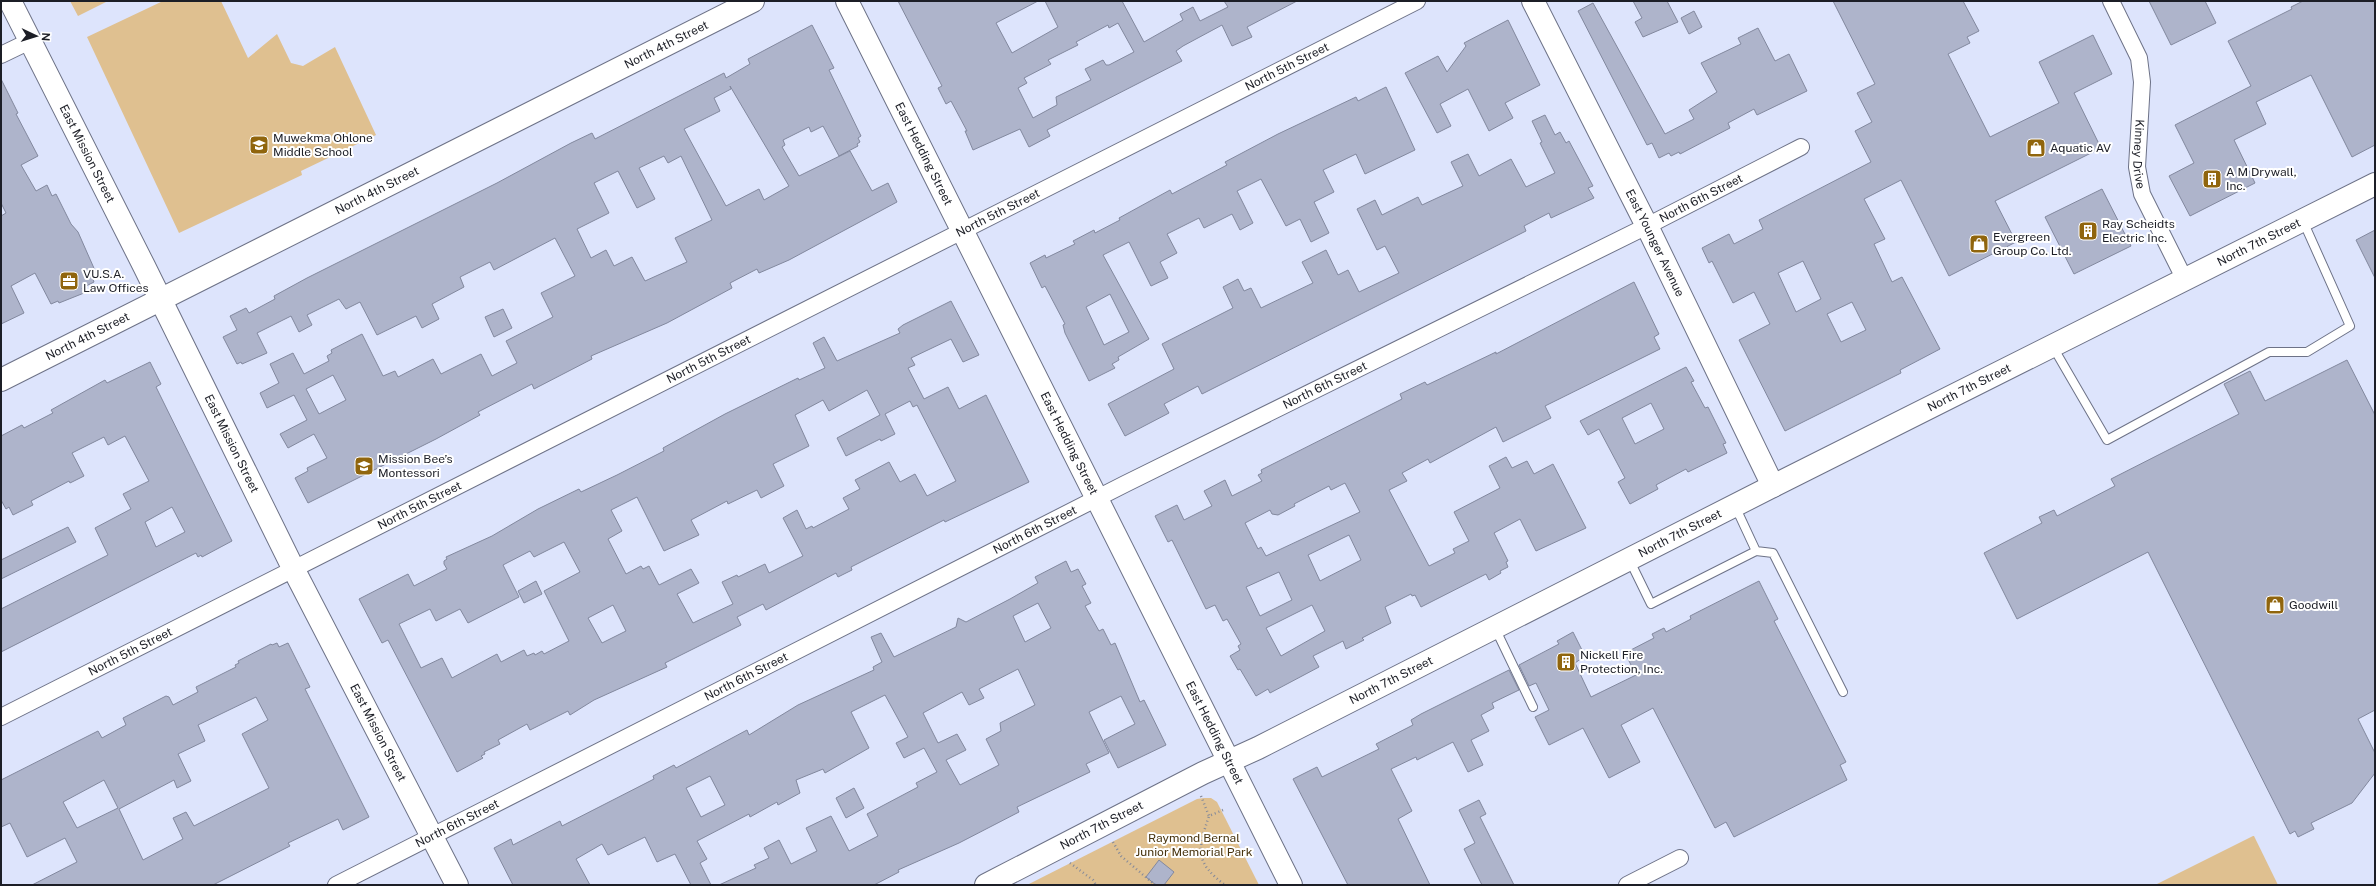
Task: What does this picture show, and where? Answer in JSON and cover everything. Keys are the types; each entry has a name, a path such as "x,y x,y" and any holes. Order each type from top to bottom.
{"street":[{"name":"East Mission Street","path":"10,1 161,300 294,570 457,885"},
{"name":"North 4th Street","path":"1,380 753,1"},
{"name":"East Hedding Street","path":"847,1 1291,885"},
{"name":"North 5th Street","path":"1,717 1417,1"},
{"name":"East Younger Avenue","path":"1533,1 1647,226 1773,486"},
{"name":"Kinney Drive","path":"2111,1 2139,58 2142,82 2138,167 2142,194 2185,280"},
{"path":"1,55 30,40"},
{"name":"North 6th Street","path":"336,885 1097,498 1647,226 1802,147"},
{"name":"North 7th Street","path":"986,885 1495,628 1734,505 2375,184"},
{"path":"1627,885 1680,858"}],"lane":[{"path":"2053,346 2107,440 2269,352 2307,352 2350,326 2303,220"},
{"path":"1734,505 1756,551"},
{"path":"1629,559 1651,604 1756,551 1773,553 1843,692"},
{"path":"1495,628 1533,707"}],"path":[{"path":"1201,796 1209,816 1200,848 1208,872 1225,885"},
{"path":"1209,816 1223,810"},
{"path":"1102,826 1121,856 1155,885"},
{"path":"1070,863 1096,885"}],"green space":[{"path":"70,1 108,1 78,16"},
{"path":"163,1 221,1 248,58 277,34 291,63 303,66 335,47 376,135 301,171 302,175 179,233 87,37"},
{"name":"Raymond Bernal Junior Memorial Park","path":"1211,798 1217,802 1259,885 1027,885 1197,799"},
{"path":"2253,836 2278,885 2155,885"}],"building":[{"path":"898,1 1038,1 996,23 1012,53 1058,27 1045,1 1122,1 1144,42 1183,20 1180,14 1193,7 1200,21 1228,7 1224,1 1297,1 1247,27 1252,37 1232,46 1222,25 1183,46 1176,51 1182,61 1047,130 1050,136 1029,147 1020,129 973,150 965,131 967,131 951,101 946,104 938,88 942,86","holes":["1118,23 1134,52 1109,65 1106,65 1103,60 1085,69 1091,80 1056,97 1057,105 1033,118 1018,88 1027,83 1024,78 1051,64 1048,60 1078,45 1076,42 1108,25 1109,28"]},
{"path":"1633,1 1667,1 1678,22 1643,37 1635,22 1642,18"},
{"path":"1833,1 1963,1 1979,31 1967,37 1970,43 1948,54 1990,137 2059,103 2039,62 2093,35 2112,74 2074,93 2101,148 1995,201 2016,242 1949,276 1901,180 1864,199 1885,239 1874,244 1892,282 1902,277 1940,349 1900,370 1901,373 1785,431 1739,340 1770,324 1754,292 1733,303 1712,261 1709,263 1702,248 1729,234 1734,244 1763,229 1759,220 1871,162 1855,131 1872,122 1857,93 1875,84","holes":["1803,261 1821,299 1796,312 1778,273","1852,302 1866,330 1841,342 1827,314"]},
{"path":"2149,1 2205,1 2216,23 2171,45"},
{"path":"2303,1 2375,1 2375,145 2352,157 2311,75 2256,102 2266,124 2234,140 2255,183 2190,216 2169,176 2194,163 2175,125 2251,86 2228,41 2292,9 2291,7"},
{"path":"1593,3 1665,134 1694,119 1689,110 1717,92 1701,63 1741,44 1738,38 1758,28 1775,61 1789,54 1807,91 1757,115 1754,109 1728,123 1730,128 1680,154 1679,152 1671,156 1669,153 1659,158 1652,143 1647,145 1578,11"},
{"path":"1694,11 1702,27 1689,34 1681,18"},
{"path":"1508,20 1540,85 1505,103 1513,118 1489,131 1468,89 1440,104 1451,126 1437,133 1405,73 1438,56 1447,72 1466,46 1464,43"},
{"path":"812,25 834,68 829,70 861,136 858,138 860,142 857,144 858,146 839,156 823,126 811,132 809,127 783,140 785,145 782,147 799,176 850,151 872,191 888,183 897,202 789,260 759,273 757,269 730,283 732,288 667,323 591,356 592,359 534,389 532,384 478,412 480,415 436,439 308,503 295,478 308,471 307,468 327,458 314,434 288,448 280,434 307,420 294,395 267,408 260,393 279,383 270,364 293,353 304,374 329,361 327,356 332,353 331,350 362,334 383,376 395,371 398,377 433,359 441,374 481,354 492,376 517,363 506,341 553,317 541,293 575,276 555,238 494,270 490,262 460,277 464,287 432,304 439,319 422,328 416,316 377,335 360,302 346,309 339,299 307,315 312,325 299,332 291,316 257,333 267,353 242,364 241,362 237,364 223,337 237,330 230,316 246,308 249,313 275,299 274,296 307,278 497,183 571,143 592,133 595,139 724,73 726,78 750,64 748,59","holes":["730,86 789,186 764,200 759,189 726,206 684,129 720,111 714,98 731,89","664,156 668,163 681,156 712,220 675,238 687,262 645,281 632,257 614,266 606,250 591,258 577,229 609,213 594,183 618,171 637,208 655,199 639,168","333,375 346,400 319,414 306,389"]},
{"path":"1,79 18,113 16,114 38,156 21,165 36,191 47,185 52,196 56,194 71,224 78,232 97,275 92,277 94,282 82,288 84,293 59,303 58,301 51,304 35,273 11,286 24,313 1,324 1,216 6,213 1,203"},
{"path":"1386,87 1415,150 1365,174 1356,154 1323,170 1334,192 1314,202 1329,233 1311,242 1300,219 1286,226 1261,179 1237,191 1253,223 1240,230 1232,214 1204,228 1199,218 1167,234 1177,253 1160,262 1168,278 1151,286 1129,242 1103,255 1149,339 1118,357 1119,360 1112,364 1115,368 1089,381 1065,333 1063,325 1065,324 1045,286 1042,288 1030,263 1045,255 1046,258 1075,244 1073,241 1094,230 1095,233 1120,220 1119,218 1170,190 1172,194 1227,165 1225,162 1278,134 1356,97 1358,101","holes":["1110,294 1129,332 1104,345 1086,307"]},
{"path":"1545,115 1555,135 1560,132 1566,143 1569,141 1593,186 1588,188 1594,198 1551,218 1549,213 1524,226 1526,231 1202,394 1198,386 1164,404 1169,413 1125,436 1108,404 1174,369 1162,344 1233,308 1223,287 1238,279 1244,291 1251,288 1261,308 1313,283 1302,262 1326,250 1338,275 1348,270 1359,292 1399,273 1385,246 1377,250 1357,209 1375,200 1382,215 1418,197 1422,205 1463,186 1451,162 1468,154 1479,176 1511,159 1526,187 1555,173 1540,143 1542,142 1532,121"},
{"name":"Ray Scheidts Electric Inc.","path":"2102,189 2131,246 2074,274 2045,217"},
{"path":"2375,230 2375,278 2356,240"},
{"path":"1634,282 1659,334 1654,337 1660,349 1545,406 1551,418 1503,442 1496,427 1430,463 1428,459 1402,473 1407,481 1389,490 1429,566 1455,553 1453,549 1469,541 1454,512 1500,488 1489,466 1506,457 1512,468 1527,461 1534,474 1553,464 1586,528 1536,551 1520,519 1494,533 1508,561 1506,562 1508,567 1500,571 1501,573 1489,580 1486,574 1421,607 1415,595 1412,596 1411,594 1385,607 1391,623 1362,638 1364,640 1346,649 1343,641 1313,656 1319,667 1270,693 1268,689 1256,696 1240,669 1238,670 1230,656 1240,650 1238,646 1241,644 1227,619 1223,621 1215,605 1206,609 1172,540 1168,542 1155,516 1177,505 1184,520 1212,506 1204,491 1225,480 1232,496 1262,481 1258,475 1262,473 1261,470 1402,399 1400,394 1425,382 1427,385 1496,352 1496,354","holes":["1345,483 1360,512 1266,556 1261,547 1258,549 1245,523 1270,510 1272,514 1278,515 1295,506 1294,504 1329,486 1331,490","1349,535 1361,560 1320,581 1308,555","1279,572 1292,600 1260,616 1246,587","1312,605 1325,631 1281,656 1266,628"]},
{"path":"951,301 979,355 963,362 951,339 911,358 915,365 908,368 924,399 948,387 959,409 986,395 1029,482 945,522 944,520 851,567 852,570 838,577 836,573 766,610 763,604 737,617 741,625 665,663 667,667 594,700 570,715 568,711 530,730 527,724 498,740 500,744 484,752 485,754 481,756 483,758 457,772 388,640 382,643 359,599 408,574 414,586 447,569 444,564 444,561 447,559 446,557 492,536 538,509 579,489 581,492 664,451 663,448 725,414 798,378 799,380 825,368 813,343 824,337 837,361 900,333 898,329 903,325","holes":["867,390 880,415 837,438 846,456 880,439 881,441 895,434 885,414 910,401 913,407 917,405 956,481 927,496 915,474 900,482 889,462 855,480 860,489 843,498 849,509 813,528 812,526 806,529 797,510 783,518 803,556 769,573 765,564 738,577 737,575 722,582 733,604 693,623 677,594 699,583 691,569 659,585 649,566 643,569 641,566 626,574 608,539 622,531 611,510 637,497 664,551 699,535 691,520 727,501 728,504 757,490 761,498 784,486 773,464 809,446 795,415 823,400 829,411","564,542 580,572 544,591 569,641 544,654 542,651 535,655 534,653 527,656 524,650 501,662 497,654 452,678 442,658 421,668 399,624 430,609 436,621 460,609 468,623 519,597 503,565 530,551 534,557","613,605 626,631 602,643 588,618"]},
{"path":"503,309 512,328 494,337 485,317"},
{"name":"Goodwill","path":"2347,360 2375,415 2375,710 2358,719 2375,753 2375,773 2352,803 2311,823 2314,829 2298,837 2295,831 2290,834 2148,552 2017,619 1984,553 2042,523 2039,517 2054,510 2057,516 2115,486 2111,479 2239,414 2224,384 2250,371 2265,401"},
{"path":"150,362 161,384 156,387 232,541 202,557 201,555 198,557 196,553 1,652 1,609 108,555 95,528 131,509 123,494 149,481 125,436 108,445 104,437 72,453 84,476 70,483 69,481 31,501 33,505 13,515 9,507 6,509 1,500 1,436 22,425 24,428 53,413 51,410 105,380 107,383","holes":["172,507 185,532 156,547 145,522"]},
{"path":"1686,367 1694,381 1691,382 1705,408 1708,407 1726,443 1723,444 1727,453 1688,472 1686,469 1656,485 1658,489 1630,504 1618,482 1625,478 1599,429 1588,435 1580,421","holes":["1651,403 1664,429 1635,444 1622,418"]},
{"path":"68,527 76,542 1,579 1,560"},
{"path":"1066,561 1071,572 1078,569 1086,584 1082,586 1091,603 1085,606 1099,631 1103,629 1111,645 1115,643 1140,702 1144,700 1166,745 1118,768 1104,740 1135,724 1121,696 1089,712 1109,753 1086,764 1090,772 1017,807 1019,812 959,843 898,870 899,872 874,885 719,885 756,868 754,865 769,858 764,848 779,840 791,864 817,851 806,828 831,816 849,851 878,836 867,814 918,787 916,783 937,772 924,748 904,758 896,743 908,737 885,695 851,712 869,748 825,773 823,769 796,780 800,793 778,805 777,802 750,817 749,814 697,841 707,859 700,863 711,885 691,885 675,854 657,862 645,837 608,855 602,844 576,859 590,885 513,885 494,848 511,839 513,845 560,821 562,826 654,779 653,776 674,765 676,768 747,730 749,735 798,705 874,670 873,667 882,662 871,637 881,633 894,657 956,627 958,618 966,622 1010,599 1038,583 1035,577","holes":["1038,603 1051,628 1025,642 1013,616","1018,669 1035,705 1000,723 1001,731 986,739 999,765 960,785 946,760 966,750 957,734 938,743 923,713 962,692 969,705 984,698 979,689","710,776 725,805 701,817 686,788"]},
{"path":"536,581 542,594 524,603 518,591"},
{"path":"1759,581 1778,619 1774,621 1846,762 1840,765 1847,780 1734,837 1726,822 1715,828 1653,708 1621,725 1640,762 1609,778 1583,728 1549,745 1535,717 1549,710 1536,683 1529,686 1519,665 1559,644 1557,641 1573,632 1585,656 1575,663 1591,697 1636,675 1625,653 1654,638 1652,634 1664,628 1666,632 1691,619 1690,616"},
{"path":"277,643 279,647 288,643 310,687 305,689 369,817 343,830 338,819 288,843 290,846 213,885 32,885 77,862 65,838 27,857 10,823 1,827 1,780 98,731 102,738 126,725 123,718 166,696 169,697 173,705 198,692 196,687 236,667 235,665 239,663 238,661 271,644","holes":["256,697 268,720 242,734 269,788 194,826 186,812 173,818 183,839 143,860 119,809 174,780 177,788 191,781 178,754 205,741 198,725","104,780 118,808 77,828 63,802"]},
{"path":"1509,670 1519,690 1492,703 1494,708 1481,715 1489,731 1471,740 1483,765 1468,772 1453,742 1417,760 1416,757 1391,769 1412,811 1398,819 1430,885 1348,885 1293,779 1317,767 1322,777 1379,749 1376,744 1413,725 1411,720"},
{"path":"854,788 864,808 846,818 836,798"},
{"path":"1479,800 1486,814 1480,817 1514,885 1482,885 1464,849 1475,843 1459,810"},
{"path":"1159,860 1174,872 1164,885 1156,885 1146,877"}],"place":[{"name":"Muwekma Ohlone Middle School","path":"259,145"},
{"name":"Aquatic AV","path":"2036,148"},
{"name":"A M Drywall, Inc.","path":"2212,179"},
{"name":"Ray Scheidts Electric Inc.","path":"2088,231"},
{"name":"Evergreen Group Co. Ltd.","path":"1979,244"},
{"name":"VU.S.A. Law Offices","path":"69,281"},
{"name":"Mission Bee’s Montessori","path":"364,466"},
{"name":"Goodwill","path":"2275,605"},
{"name":"Nickell Fire Protection, Inc.","path":"1566,662"}]}
